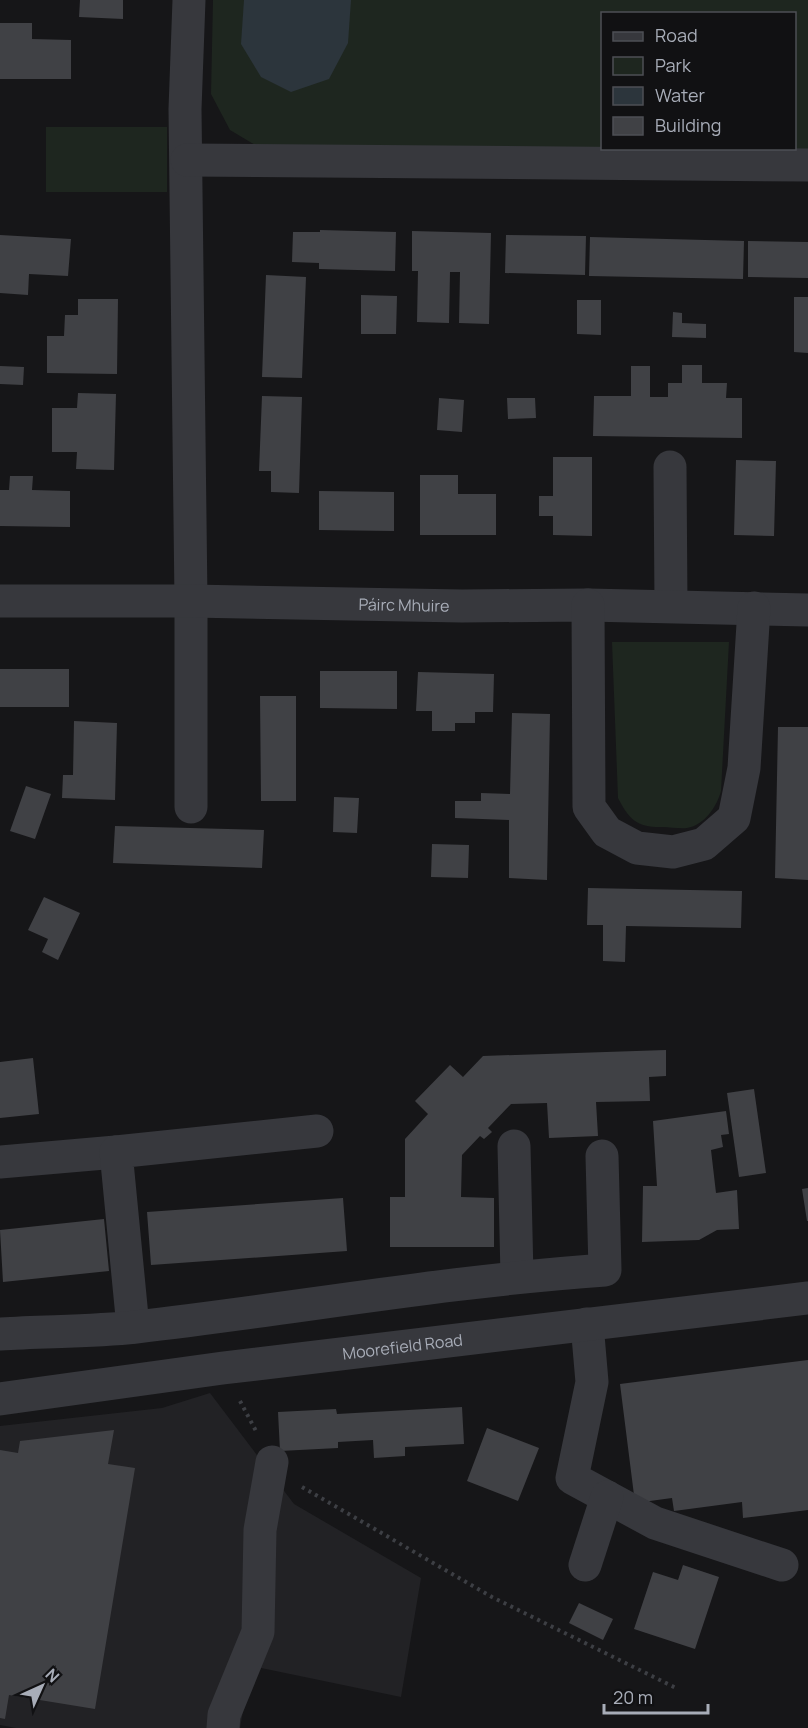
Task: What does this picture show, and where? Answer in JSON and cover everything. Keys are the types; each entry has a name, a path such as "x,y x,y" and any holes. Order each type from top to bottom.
{"street":[{"path":"189,0 185,109 191,807"},
{"path":"187,160 808,165"},
{"path":"670,467 671,606"},
{"name":"Páirc Mhuire","path":"0,601 191,601 462,606 588,605 808,610"},
{"path":"588,605 589,807 607,832 637,848 673,852 704,844 734,818 744,768 754,608"},
{"path":"0,1162 317,1131"},
{"path":"514,1146 517,1276"},
{"path":"116,1152 133,1327"},
{"path":"0,1334 133,1327 367,1298 517,1276 605,1270 602,1156"},
{"name":"Moorefield Road","path":"0,1399 223,1368 808,1298"},
{"path":"587,1324 592,1382 572,1478 655,1522 782,1565"},
{"path":"223,1728 224,1715 258,1632 260,1530 272,1462"},
{"path":"585,1565 607,1497"}],"path":[{"path":"223,1368 272,1462 309,1492 492,1597 678,1689"}],"shaded area":[{"path":"210,1393 294,1504 421,1578 401,1697 251,1666 240,1728 16,1728 0,1725 0,1426 162,1408"}],"green space":[{"path":"213,0 808,0 808,152 262,149 230,130 211,94"},
{"path":"46,127 167,127 167,192 46,192"},
{"path":"612,642 729,642 721,791 717,803 705,819 693,826 687,828 652,827 642,824 630,816 618,798"}],"water":[{"path":"244,0 351,0 348,43 329,79 291,92 261,77 241,44"}],"building":[{"path":"80,0 123,0 123,19 79,17"},
{"path":"0,23 32,23 32,39 71,40 71,79 0,79"},
{"path":"320,230 396,232 395,271 319,269 319,263 292,262 293,232 320,232"},
{"path":"412,231 491,233 489,324 459,323 460,272 450,272 449,323 417,322 418,271 412,271"},
{"path":"0,235 71,239 68,276 29,274 28,295 0,293"},
{"path":"506,235 586,236 585,275 505,273"},
{"path":"590,237 744,241 743,279 589,276"},
{"path":"748,241 808,242 808,278 748,277"},
{"path":"266,275 306,277 302,378 262,377"},
{"path":"361,295 397,296 396,334 361,334"},
{"path":"794,297 808,297 808,353 794,352"},
{"path":"78,299 118,299 117,374 47,373 47,336 64,336 65,315 78,315"},
{"path":"577,300 601,300 601,335 577,334"},
{"path":"673,312 682,313 682,323 706,324 706,338 672,337"},
{"path":"682,365 702,365 702,383 727,383 726,398 742,398 742,438 593,436 594,396 631,396 631,366 650,366 650,397 668,397 668,383 682,383"},
{"path":"0,366 24,367 23,385 0,384"},
{"path":"78,393 116,394 114,470 76,469 77,452 52,452 52,408 77,408"},
{"path":"262,396 302,397 299,493 271,492 271,471 259,471"},
{"path":"439,398 464,400 462,432 437,430"},
{"path":"507,398 535,398 536,418 508,419"},
{"path":"553,457 592,457 592,536 553,535 553,516 539,516 539,496 553,496"},
{"path":"736,460 776,461 774,536 734,535"},
{"path":"420,475 458,475 458,494 496,494 496,535 420,535"},
{"path":"10,476 33,476 32,490 70,491 70,527 0,526 0,490 9,490"},
{"path":"319,491 394,492 394,531 319,530"},
{"path":"0,669 69,669 69,707 0,707"},
{"path":"320,671 397,671 397,709 320,708"},
{"path":"418,672 494,674 493,712 475,712 475,723 455,723 455,731 432,731 432,711 416,711"},
{"path":"260,696 296,696 296,801 261,801"},
{"path":"512,713 550,714 547,880 509,878 509,820 455,818 455,801 481,801 481,793 510,794"},
{"path":"74,721 117,723 115,800 62,798 63,775 73,775"},
{"path":"778,727 808,727 808,880 775,878"},
{"path":"26,786 51,794 35,839 10,831"},
{"path":"334,797 359,798 357,833 333,832"},
{"path":"115,826 264,830 262,868 113,863"},
{"path":"432,844 469,845 468,878 431,877"},
{"path":"588,888 742,891 741,928 626,926 625,962 603,961 603,925 587,925"},
{"path":"44,897 80,913 58,960 42,952 48,939 28,930"},
{"path":"666,1050 666,1076 649,1077 650,1101 596,1102 598,1136 549,1138 547,1103 511,1104 488,1128 492,1132 484,1139 480,1136 462,1155 461,1197 494,1198 494,1247 390,1247 390,1197 405,1197 405,1139 428,1114 415,1101 450,1065 463,1077 483,1056"},
{"path":"33,1058 39,1114 0,1118 0,1062"},
{"path":"754,1089 766,1173 739,1177 727,1093"},
{"path":"726,1111 729,1134 721,1135 723,1147 711,1150 716,1193 737,1190 739,1229 717,1230 699,1240 642,1242 643,1186 657,1186 653,1121"},
{"path":"808,1188 808,1221 807,1221 802,1189"},
{"path":"343,1198 347,1251 151,1265 147,1212"},
{"path":"104,1219 109,1271 3,1282 0,1230"},
{"path":"808,1360 808,1510 743,1518 742,1502 674,1511 672,1498 635,1503 620,1384"},
{"path":"462,1407 464,1444 405,1447 405,1456 374,1458 373,1440 338,1442 338,1448 280,1451 278,1412 336,1409 337,1414"},
{"path":"487,1428 539,1448 518,1501 467,1481"},
{"path":"114,1430 108,1464 135,1468 95,1709 9,1695 5,1719 0,1718 0,1450 18,1453 20,1441"},
{"path":"683,1565 719,1577 695,1649 634,1629 653,1572 678,1580"},
{"path":"579,1603 613,1619 603,1640 569,1623"}]}
